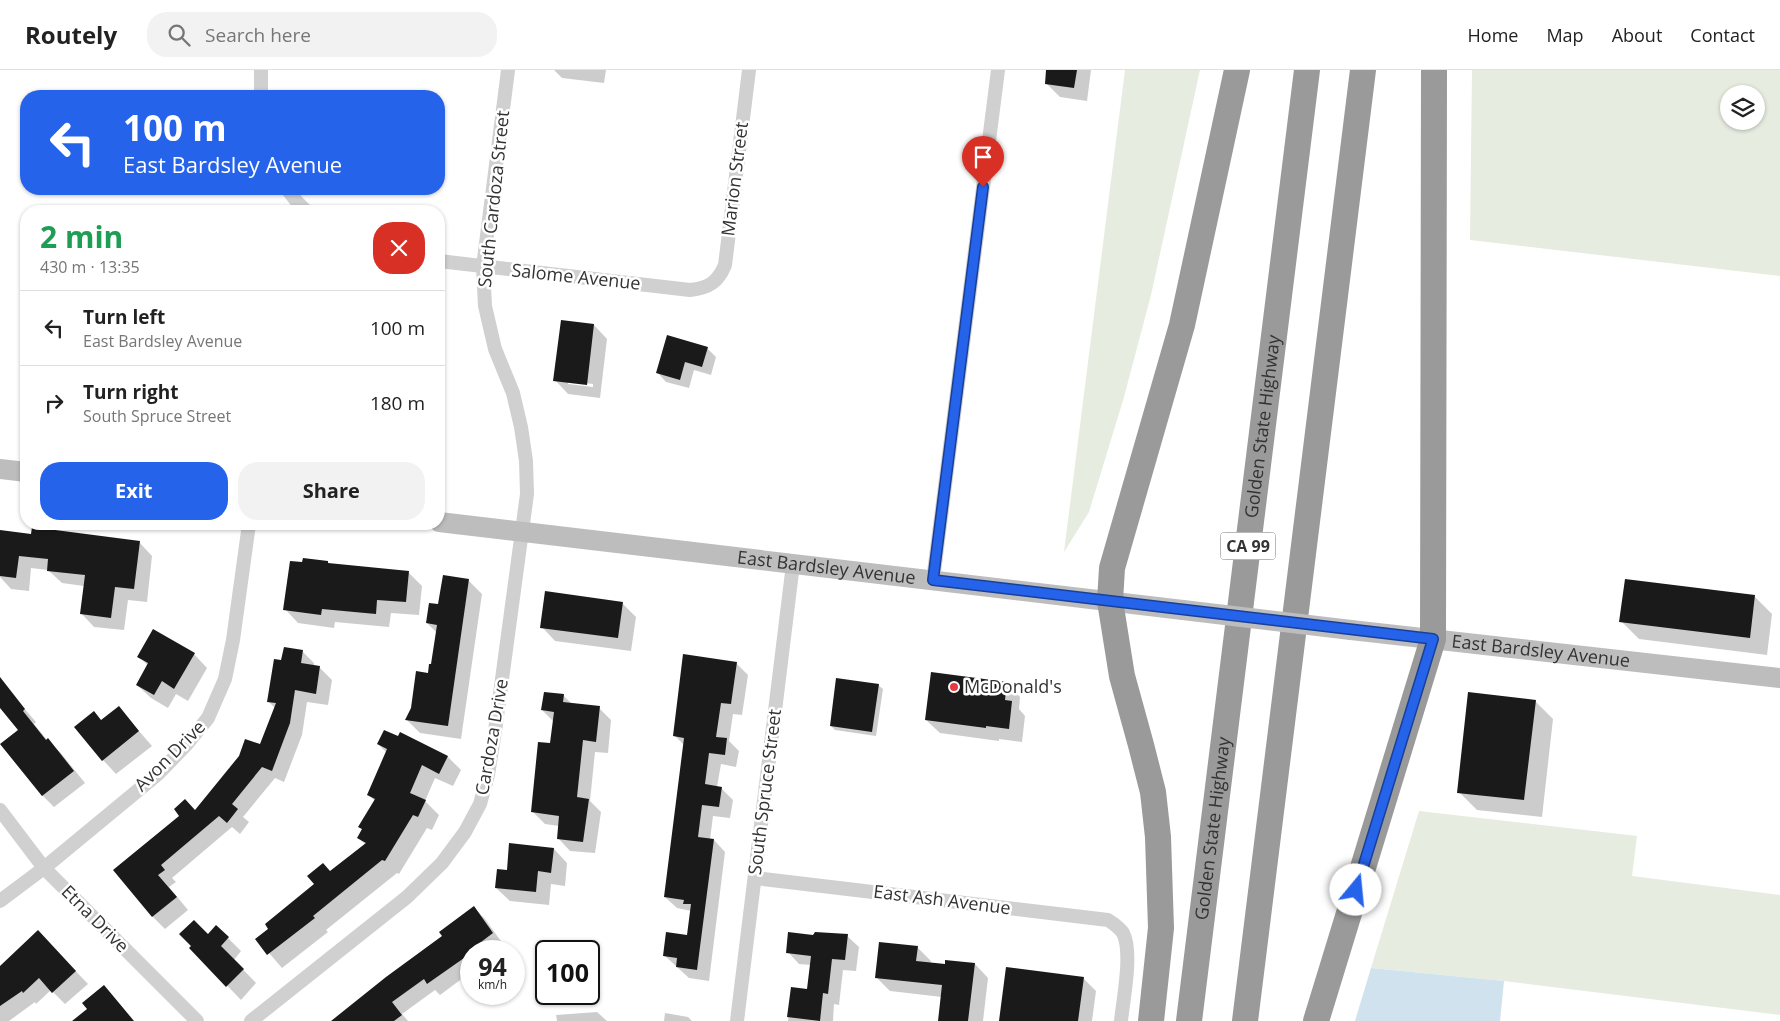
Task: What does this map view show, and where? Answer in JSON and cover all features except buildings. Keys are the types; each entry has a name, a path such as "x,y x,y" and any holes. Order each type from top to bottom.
{"highway":[{"path":"1151,1021 1161,928 1158,837 1151,784 1122,676 1110,601 1112,564 1182,325 1237,70"},
{"name":"Golden State Highway","path":"1189,1021 1307,70"},
{"path":"1245,1021 1363,70"},
{"path":"1316,1021 1433,639 1434,70"}],"main road":[{"path":"0,469 20,471"},
{"name":"East Bardsley Avenue","path":"445,523 1351,630 1780,678"}],"street":[{"path":"261,70 261,90"},
{"name":"South Cardoza Street","path":"508,70 483,267 485,306 495,349 513,393 526,460 527,494 522,532"},
{"name":"Marion Street","path":"713,284 721,275 725,265 749,70"},
{"path":"933,580 998,70"},
{"path":"292,195 300,205"},
{"name":"Salome Avenue","path":"445,262 690,290 702,289 713,284"},
{"name":"Avon Drive","path":"0,901 44,868 159,773 186,746 208,718 225,679 233,640 248,530"},
{"name":"Cardoza Drive","path":"251,1021 407,897 442,863 465,832 480,804 488,776 522,532"},
{"name":"South Spruce Street","path":"737,1021 793,564"},
{"name":"Etna Drive","path":"0,810 44,868 197,1021"},
{"name":"East Ash Avenue","path":"755,878 1108,920 1118,926 1124,935 1126,944 1127,969 1121,1021"}],"shaded area":[{"path":"1125,70 1200,70 1151,295 1124,397 1089,512 1064,552"},
{"path":"1472,70 1780,70 1780,276 1470,240"},
{"path":"1419,811 1637,836 1632,876 1780,895 1780,1015 1504,981 1371,968"}],"water":[{"path":"1371,968 1504,981 1500,1021 1355,1021"}],"place":[{"name":"McDonald's","path":"954,687"}],"route":[{"path":"983,187 933,580 1433,639 1356,890"}]}
